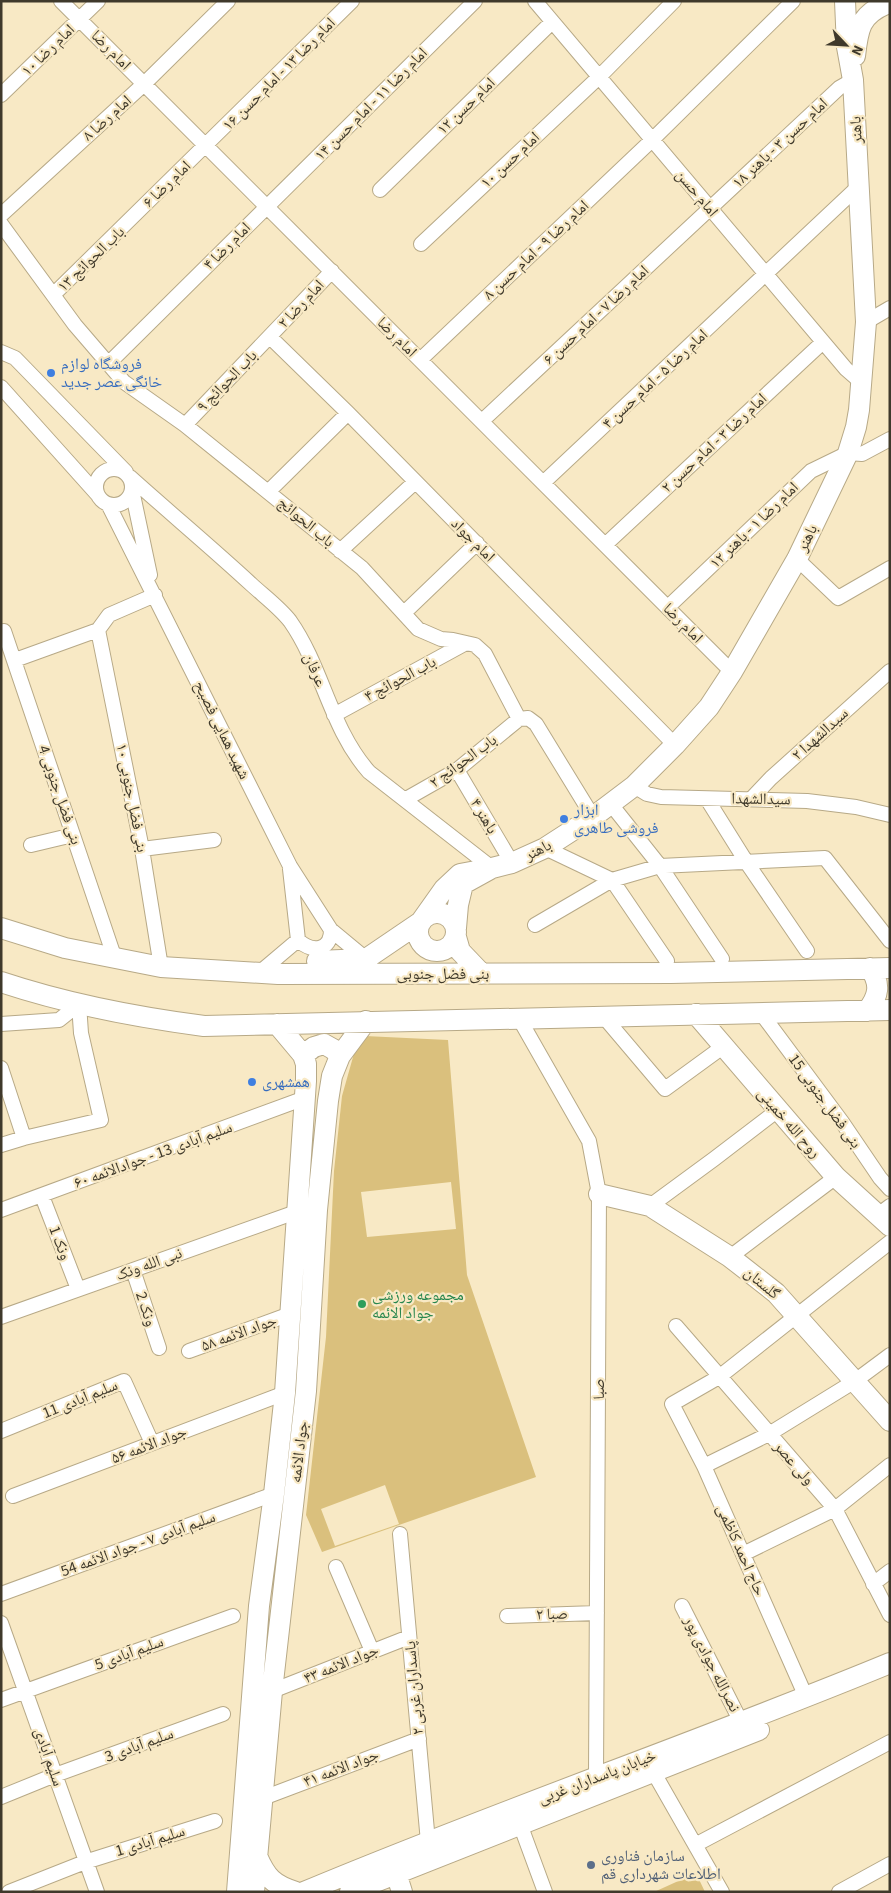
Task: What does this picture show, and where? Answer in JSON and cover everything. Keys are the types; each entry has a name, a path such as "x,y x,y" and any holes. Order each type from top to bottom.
{"street":[{"name":"امام رضا","path":"61,1 732,672"},
{"name":"امام رضا ۱۰","path":"1,96 98,1"},
{"name":"امام رضا ۸","path":"1,215 144,84 228,1"},
{"name":"امام رضا ۱۳ - امام حسن ۱۶","path":"206,146 352,1"},
{"name":"امام رضا ۱۱ - امام حسن ۱۴","path":"267,207 475,1"},
{"name":"امام حسن ۱۰","path":"421,244 599,77 674,1"},
{"name":"امام رضا ۹ - امام حسن ۸","path":"420,360 652,140 793,1"},
{"name":"باهنر","path":"366,959 420,922 444,889 460,874 512,863 545,848 593,817 634,786 709,707 732,672 797,559 848,453 856,427 862,383 866,322 853,80 847,48 845,1"},
{"name":"امام حسن","path":"537,2 823,342 862,383"},
{"name":"باهنر","path":"853,80 856,41 864,18 871,11 887,5"},
{"name":"امام حسن ۱۲","path":"380,190 552,22"},
{"name":"امام حسن ۳ - باهنر ۱۸","path":"710,208 839,88 853,80"},
{"name":"امام رضا ۶","path":"129,222 206,146"},
{"name":"امام رضا ۵ - امام حسن ۴","path":"543,483 859,186"},
{"name":"امام رضا ۴","path":"108,364 267,207"},
{"name":"امام رضا ۷ - امام حسن ۶","path":"482,421 710,208"},
{"name":"باب الحوائج ۱۳","path":"53,296 129,222"},
{"name":"باب الحوائج","path":"1,224 75,325 124,382 184,425 269,491 362,568 418,629 441,639 474,645 486,654 519,719"},
{"name":"امام رضا ۲","path":"270,337 332,271"},
{"path":"866,322 890,308"},
{"name":"امام جواد","path":"270,337 348,413 675,744"},
{"name":"باب الحوائج ۹","path":"184,425 270,337"},
{"name":"امام رضا ۳ - امام حسن ۲","path":"606,545 823,342"},
{"name":"عرفان","path":"1,352 15,358 129,480 236,570 289,620 305,648 334,715 357,758 369,772 492,868"},
{"path":"1,386 104,502 108,504 121,504 126,500 129,480 115,468 105,471 101,474 96,484 97,494"},
{"path":"269,491 348,413"},
{"name":"امام رضا ۱ - باهنر ۱۲","path":"668,607 811,471 848,453 862,454 890,439"},
{"name":"شهید همایی فصیح","path":"129,480 155,595"},
{"path":"340,551 415,482"},
{"name":"شهید همایی فصیح","path":"108,504 290,866 331,930 366,959"},
{"path":"404,613 477,544"},
{"path":"797,559 838,598 890,568"},
{"path":"14,660 98,630 109,615 155,595"},
{"name":"بنی فضل جنوبی ۱۰","path":"98,630 142,849 162,967"},
{"name":"بنی فضل جنوبی 4","path":"4,631 115,959"},
{"name":"باب الحوائج ۴","path":"334,715 466,643"},
{"name":"سیدالشهدا ۲","path":"752,798 770,778 890,671"},
{"path":"519,719 528,718 536,724 593,817"},
{"name":"باب الحوائج ۲","path":"406,799 457,770 519,719"},
{"name":"باهنر ۴","path":"457,770 512,863"},
{"name":"سیدالشهدا","path":"634,786 647,794 661,797 807,800 856,807 890,815"},
{"path":"707,799 747,863 807,951"},
{"path":"610,803 660,866 722,959"},
{"path":"31,845 74,835"},
{"path":"142,849 214,840"},
{"path":"545,848 612,880 667,962"},
{"path":"535,926 612,880 660,866 825,858 890,941"},
{"name":"شهید همایی فصیح","path":"290,866 298,940"},
{"name":"باهنر","path":"456,932 458,905 463,884 492,868"},
{"path":"456,932 453,943 441,951 427,949 418,938 417,930 420,922 427,915 434,912 448,916 453,921 456,932 460,951 482,974"},
{"name":"بنی فضل جنوبی","path":"1,928 65,948 162,967 268,973 482,974 890,968"},
{"path":"268,973 298,940 309,947 322,947 331,938 331,930"},
{"path":"268,973 298,962 366,959"},
{"path":"867,1011 874,1002 878,992 878,982 870,968"},
{"path":"1,982 79,1004 150,1019 204,1026 890,1010"},
{"path":"1,1024 59,1020 79,1004"},
{"path":"1,1145 101,1120 81,1033 79,1004"},
{"name":"بنی فضل جنوبی 15","path":"761,1013 842,1122 880,1178 890,1189"},
{"name":"روح الله خمینی","path":"696,1014 836,1177 886,1216"},
{"path":"604,1017 665,1089 724,1046"},
{"name":"صبا","path":"520,1020 589,1141 599,1194 596,1777"},
{"name":"جواد الائمه","path":"254,1892 272,1691 306,1391 318,1210 328,1101 332,1076 340,1056 366,1021"},
{"path":"277,1024 303,1055 314,1046 324,1044 340,1056"},
{"name":"جواد الائمه","path":"238,1892 259,1606 285,1393 305,1098 306,1064 303,1055"},
{"path":"1,1068 24,1138"},
{"name":"سلیم آبادی 13 - جوادالائمه ۶۰","path":"1,1210 305,1098"},
{"path":"650,1206 714,1160 778,1110"},
{"path":"730,1257 836,1177"},
{"name":"گلستان","path":"599,1194 650,1206 730,1257 776,1293 890,1421"},
{"name":"ونک 1","path":"42,1196 78,1289"},
{"name":"نبی الله ونک","path":"1,1316 296,1212"},
{"path":"719,1377 890,1242"},
{"name":"ونک 2","path":"132,1270 159,1348"},
{"name":"جواد الائمه ۵۸","path":"189,1351 290,1314"},
{"name":"ولی عصر","path":"676,1326 835,1509 890,1615"},
{"path":"704,1466 769,1434 855,1381 890,1355"},
{"name":"حاج احمد کاظمی","path":"719,1377 672,1404 704,1466 806,1697"},
{"name":"سلیم آبادی 11","path":"1,1430 124,1381 152,1443"},
{"name":"جواد الائمه ۵۶","path":"13,1496 285,1393"},
{"path":"743,1554 835,1509 890,1465"},
{"name":"سلیم آبادی ۷ - جواد الائمه 54","path":"1,1594 274,1494"},
{"name":"پاسداران غربی ۲","path":"400,1534 428,1842"},
{"path":"336,1566 372,1651"},
{"path":"873,1584 890,1572"},
{"name":"نصرالله جوادی پور","path":"682,1606 741,1722"},
{"name":"صبا ۲","path":"507,1616 597,1613"},
{"name":"سلیم آبادی 5","path":"1,1700 232,1616"},
{"name":"سلیم آبادی","path":"1,1623 96,1892"},
{"name":"جواد الائمه ۴۳","path":"272,1691 409,1636"},
{"name":"خیابان پاسداران غربی","path":"304,1892 396,1874 428,1842 890,1663"},
{"name":"خیابان پاسداران غربی","path":"350,1892 654,1773 890,1677"},
{"name":"سلیم آبادی 3","path":"1,1798 55,1775 223,1714"},
{"name":"جواد الائمه ۴۱","path":"263,1798 419,1739"},
{"path":"695,1845 890,1742"},
{"path":"654,1773 722,1892"},
{"name":"سلیم آبادی 1","path":"9,1892 85,1862 215,1821"},
{"path":"520,1824 544,1892"},
{"path":"257,1856 264,1872 270,1879 281,1887 296,1892"},
{"path":"841,1891 890,1864"},
{"path":"226,1892 239,1866"}],"shaded area":[{"path":"365,1036 448,1040 467,1275 536,1477 322,1552 306,1515 326,1337 334,1171 342,1096 355,1050","holes":["451,1182 456,1229 367,1237 361,1192","385,1485 399,1524 335,1546 321,1509"]},
{"path":"696,1873 705,1892 654,1892"}],"place":[{"name":"فروشگاه لوازم خانگی عصر جدید","path":"51,373"},
{"name":"ابزار فروشی طاهری","path":"564,819"},
{"name":"همشهری","path":"252,1082"},
{"name":"مجموعه ورزشی جواد الائمه","path":"362,1304"},
{"name":"سازمان فناوری اطلاعات شهرداری قم","path":"591,1865"}]}
